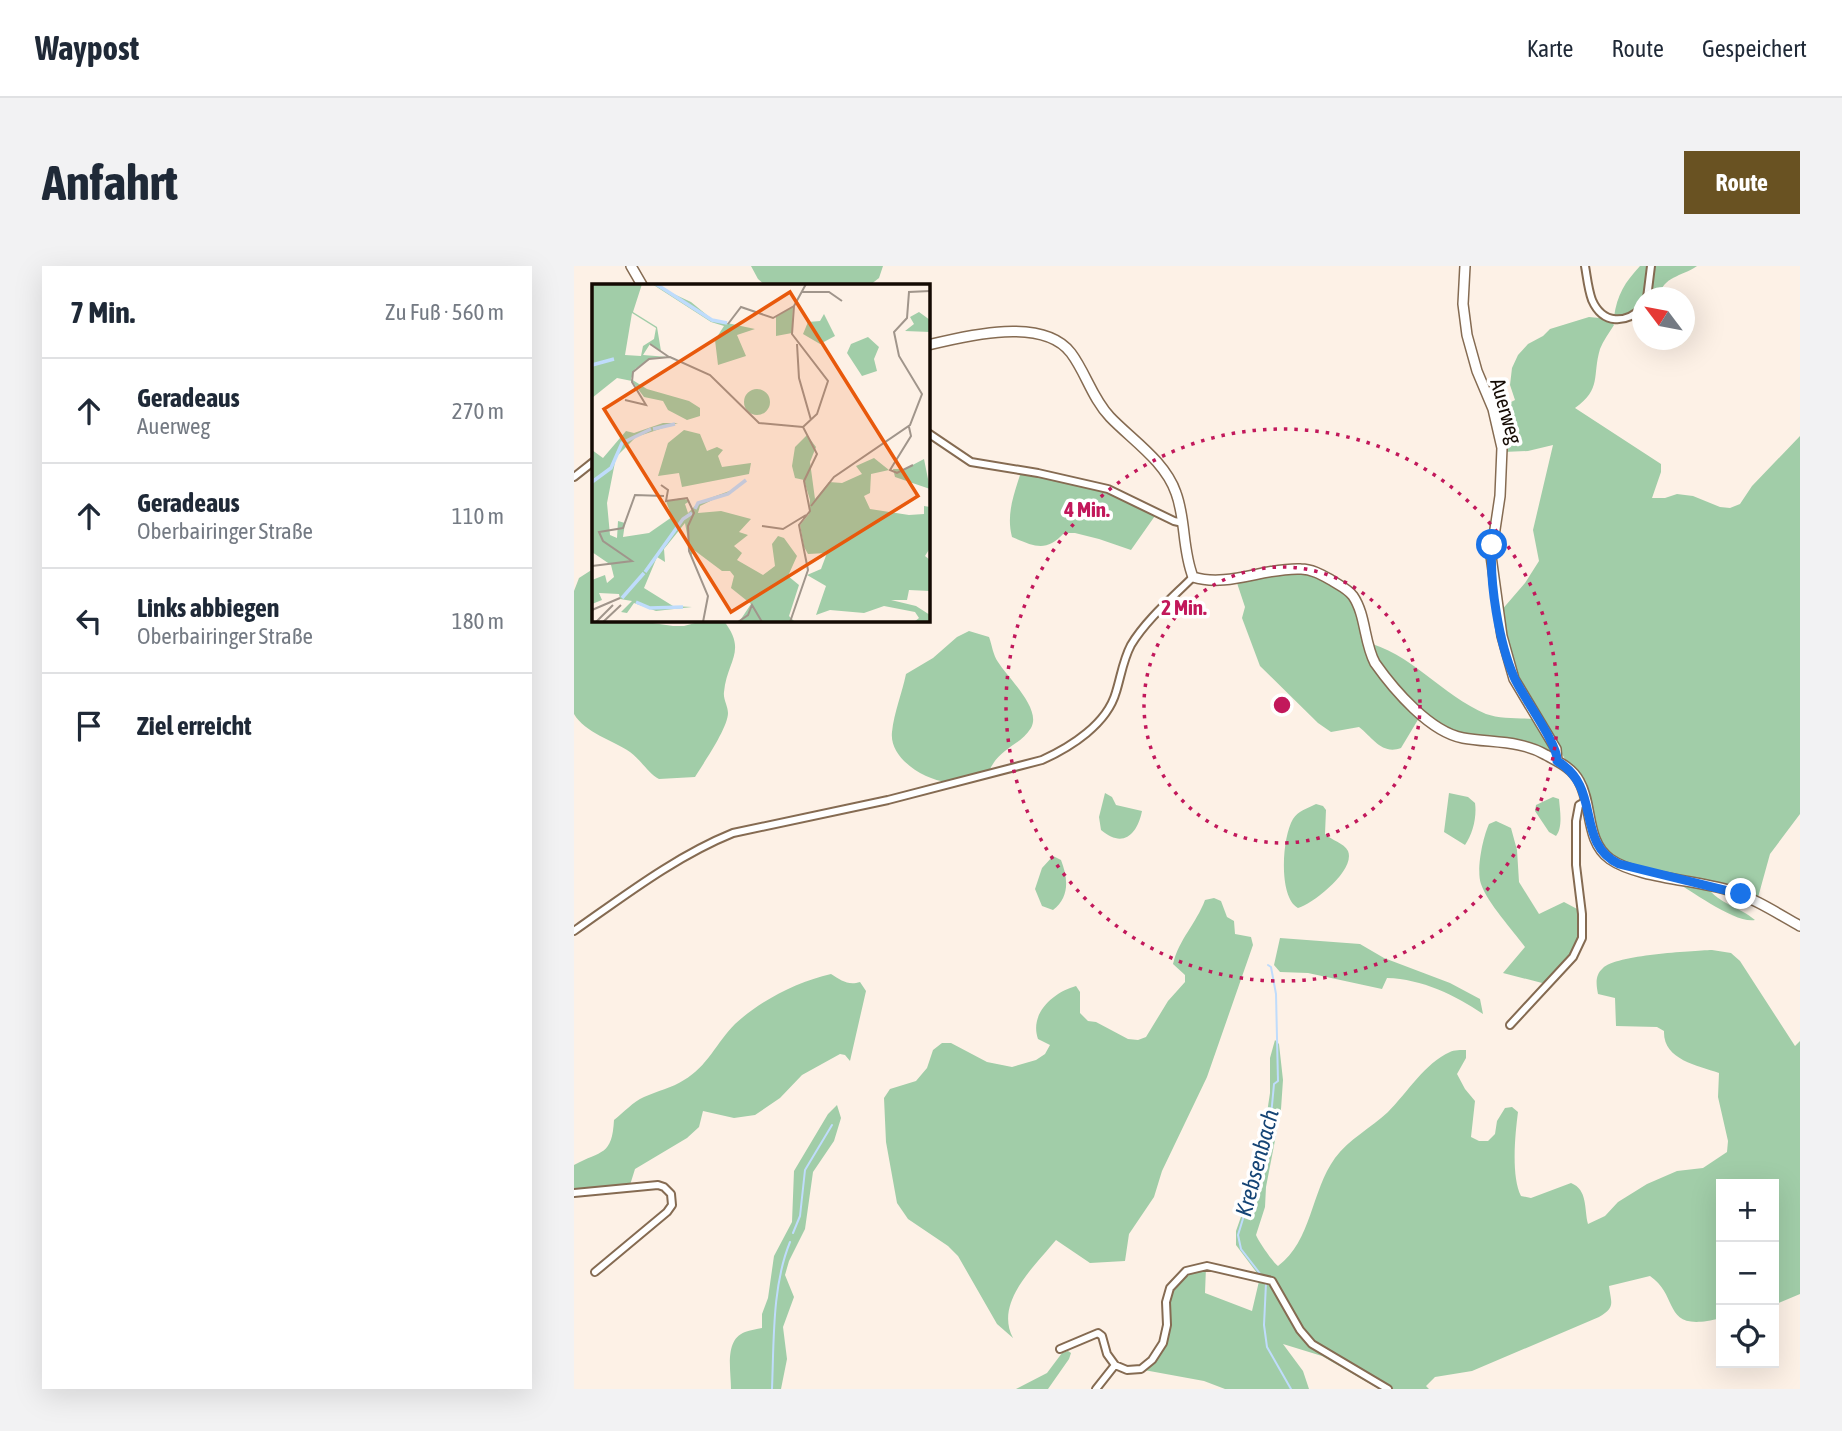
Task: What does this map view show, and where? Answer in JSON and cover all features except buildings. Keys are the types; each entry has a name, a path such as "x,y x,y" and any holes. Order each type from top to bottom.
{"street":[{"path":"631,266 641,284"},
{"name":"Auerweg","path":"1465,266 1464,304 1467,335 1493,409 1502,448 1502,474 1491,556 1502,636 1514,678 1556,749 1557,761"},
{"path":"1585,266 1592,298 1604,315 1615,320 1625,319 1632,314"},
{"path":"1648,287 1651,266"},
{"path":"929,345 969,335 1009,332 1036,335 1061,344 1072,354 1101,407 1167,475 1179,501 1185,554 1193,576 1203,580 1218,580 1302,569 1323,576 1351,593 1358,606 1375,663 1427,720 1453,735 1530,747 1557,761 1574,774 1583,789 1598,846 1613,861 1647,872 1727,890 1800,926"},
{"path":"929,434 971,462 1038,472 1108,489 1182,523"},
{"path":"574,477 592,463"},
{"path":"574,931 670,867 733,833 888,800 1042,760 1055,754 1107,712 1130,647 1193,576"},
{"path":"1510,1025 1567,964 1582,938 1576,821 1580,805 1586,801"},
{"path":"574,1193 658,1185 671,1194 672,1205 667,1212 595,1272"},
{"path":"1060,1349 1098,1333 1102,1336 1107,1354 1115,1365 1134,1371 1147,1366 1166,1334 1166,1302 1170,1288 1186,1271 1207,1266 1276,1284 1300,1329 1312,1344 1388,1389"},
{"path":"1096,1389 1115,1365"}],"green space":[{"path":"751,266 883,266 879,278 871,284 764,284"},
{"path":"1640,266 1650,266 1647,287 1632,287 1632,312 1626,317 1614,317 1622,289"},
{"path":"1654,266 1697,266 1663,287 1651,287"},
{"path":"1589,317 1610,319 1614,325 1600,349 1593,388 1575,408 1661,464 1652,498 1677,494 1693,496 1720,507 1730,508 1740,504 1752,486 1800,436 1800,814 1770,854 1757,901 1629,865 1609,856 1597,839 1586,794 1514,674 1500,612 1525,583 1539,561 1533,530 1553,445 1528,451 1503,452 1495,410 1515,400 1510,385 1512,368 1518,355 1528,344 1550,329"},
{"path":"1021,472 1110,491 1157,513 1131,550 1075,533 1064,533 1045,545 1033,545 1012,537 1010,529 1012,504"},
{"path":"592,570 592,621 639,621 684,626 702,621 724,621 730,631 735,648 724,692 727,720 695,777 659,779 630,752 592,731 574,714 574,591 579,578"},
{"path":"1304,571 1335,585 1353,600 1364,642 1396,655 1486,714 1503,718 1534,719 1553,751 1551,753 1450,732 1422,713 1401,748 1394,750 1378,744 1359,727 1331,732 1318,723 1260,666 1242,618 1245,607 1236,580"},
{"path":"969,631 989,637 996,659 1028,703 1033,720 1026,734 999,757 989,771 963,780 947,782 928,777 902,759 893,742 893,725 906,674"},
{"path":"1105,793 1112,797 1116,805 1142,811 1140,820 1128,837 1116,838 1101,830 1099,817"},
{"path":"1449,793 1468,797 1475,803 1474,825 1465,845 1444,832"},
{"path":"1553,797 1559,799 1560,828 1556,836 1549,832 1535,811 1536,805"},
{"path":"1316,804 1326,810 1325,834 1346,848 1349,859 1332,885 1298,908 1287,892 1284,866 1286,839 1295,816"},
{"path":"1496,821 1511,828 1517,850 1519,882 1539,914 1564,902 1579,910 1579,939 1570,958 1546,984 1503,973 1525,947 1495,908 1481,884 1479,871 1483,845 1489,824"},
{"path":"1053,856 1061,860 1066,887 1059,905 1053,910 1042,906 1035,889 1042,868"},
{"path":"1672,880 1707,887 1717,898 1755,920 1746,920 1725,912"},
{"path":"1214,898 1221,901 1227,917 1234,921 1235,934 1251,937 1253,945 1207,1077 1162,1171 1154,1197 1129,1234 1125,1261 1090,1263 1056,1240 1028,1273 1013,1298 1009,1325 1013,1338 997,1324 958,1256 908,1219 897,1203 886,1142 884,1098 890,1089 916,1081 927,1068 933,1050 942,1043 951,1043 987,1062 1012,1067 1036,1060 1045,1054 1050,1045 1038,1039 1036,1030 1040,1012 1060,993 1076,986 1080,992 1080,1013 1088,1021 1096,1022 1128,1039 1146,1037 1168,1001 1185,982 1185,975 1173,964 1176,955 1205,900"},
{"path":"1280,938 1360,944 1384,958 1450,983 1480,999 1483,1014 1461,1000 1413,981 1387,978 1382,989 1308,973 1280,972 1274,965"},
{"path":"1712,950 1731,953 1740,961 1795,1046 1800,1041 1800,1294 1779,1303 1779,1179 1716,1179 1716,1319 1702,1322 1680,1317 1659,1284 1650,1276 1609,1286 1610,1307 1599,1317 1472,1371 1435,1377 1426,1386 1429,1389 1379,1389 1322,1356 1283,1344 1303,1371 1309,1389 1225,1389 1204,1381 1144,1370 1154,1361 1159,1350 1170,1297 1176,1284 1186,1273 1206,1267 1205,1293 1252,1311 1260,1277 1236,1245 1236,1231 1250,1191 1265,1126 1270,1093 1270,1058 1275,1040 1279,1044 1283,1080 1281,1109 1266,1187 1265,1207 1256,1235 1278,1266 1289,1256 1305,1230 1321,1185 1335,1158 1388,1112 1432,1063 1456,1050 1466,1050 1466,1058 1457,1074 1475,1101 1471,1137 1488,1141 1495,1134 1497,1121 1505,1108 1512,1107 1518,1112 1515,1167 1521,1196 1531,1198 1571,1183 1583,1195 1588,1224 1605,1216 1618,1202 1647,1184 1677,1171 1703,1168 1727,1152 1728,1141 1718,1097 1719,1073 1675,1055 1665,1041 1664,1031 1657,1027 1616,1026 1615,998 1598,994 1597,980 1603,968 1623,960 1654,954"},
{"path":"831,974 848,983 860,982 866,991 850,1061 840,1054 802,1075 780,1098 755,1115 734,1118 703,1111 699,1127 687,1138 635,1169 630,1185 574,1191 574,1165 598,1154 608,1146 614,1120 629,1107 644,1097 692,1075 735,1024 756,1007 793,987"},
{"path":"837,1105 841,1118 834,1141 813,1172 805,1229 785,1275 794,1297 783,1327 787,1359 781,1389 731,1389 730,1356 734,1342 745,1332 762,1328 762,1314 768,1298 774,1256 792,1222 794,1171 828,1114"},
{"path":"1062,1353 1071,1353 1069,1359 1048,1389 1016,1389 1047,1373"}],"waterway":[{"name":"Krebsenbach","path":"1261,1275 1241,1249 1238,1235 1260,1163 1271,1116 1274,1084 1278,1081 1276,994 1271,967 1268,965"},
{"path":"793,1233 800,1216 805,1170 832,1125"},
{"path":"772,1389 777,1295 790,1242"},
{"name":"Krebsenbach","path":"1266,1283 1264,1325 1267,1347 1291,1389"}],"route":[{"path":"1492,545 1493,578 1506,656 1514,678 1556,749 1557,761 1574,774 1583,789 1598,846 1608,858 1619,864 1741,894"}]}
